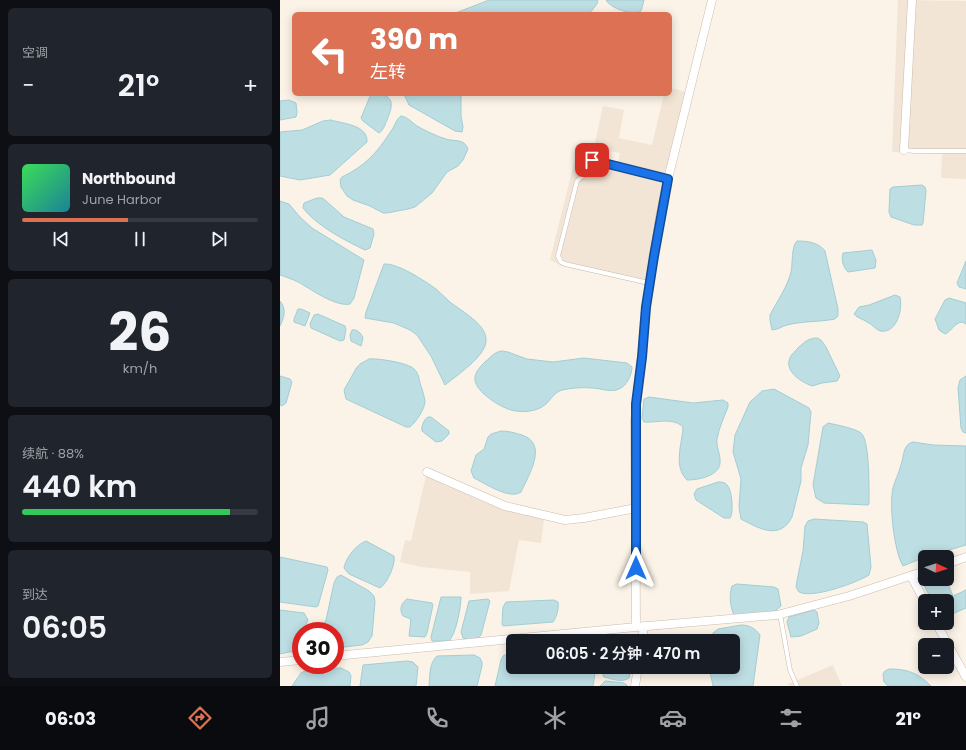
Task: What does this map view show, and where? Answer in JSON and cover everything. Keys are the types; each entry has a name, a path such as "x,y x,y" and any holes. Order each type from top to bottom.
{"street":[{"path":"641,634 636,508 636,404 646,307 668,179 712,0"},
{"path":"904,150 912,0"},
{"path":"427,472 505,506 565,520 636,508"},
{"path":"954,561 966,557"},
{"path":"344,655 779,614 849,596 918,574"},
{"path":"912,576 921,594"},
{"path":"940,630 966,677"},
{"path":"280,662 292,661"},
{"path":"635,686 637,674"}],"lane":[{"path":"904,150 966,151"},
{"path":"650,284 566,264 561,262 558,256 577,181 584,176 589,160 668,179"},
{"path":"779,614 790,670 797,686"}],"shaded area":[{"path":"898,0 966,1 966,179 941,178 942,154 892,152"},
{"path":"672,88 687,92 646,285 562,266 550,260 575,159 586,161 588,156 618,162 620,153 594,148 603,106 624,110 619,138 652,145 664,96 672,96"},
{"path":"426,476 497,506 544,519 541,543 519,540 509,591 470,594 470,572 422,567 400,562 405,540 411,541"},
{"path":"833,665 842,686 789,686 788,684"}],"water":[{"path":"489,0 598,0 597,4 591,12 458,12"},
{"path":"606,0 644,0 641,11 637,12 627,12 608,3"},
{"path":"370,96 388,97 391,103 390,113 385,125 379,133 361,118"},
{"path":"405,96 461,96 462,132 455,131 409,105"},
{"path":"289,100 296,103 296,117 280,120 280,101"},
{"path":"401,116 406,117 417,126 435,135 462,142 468,149 463,160 458,166 447,172 432,193 415,207 383,213 347,196 341,187 340,180 342,177 370,158 386,139"},
{"path":"331,120 354,126 364,132 367,142 330,175 300,180 280,176 280,132 302,130 323,121"},
{"path":"922,185 925,187 926,191 922,225 914,225 891,217 889,212 890,189 893,187"},
{"path":"317,198 322,198 325,200 344,217 373,229 374,234 370,248 365,250 348,242 323,227 309,215 303,208 304,203"},
{"path":"280,201 289,204 312,228 364,260 354,298 350,304 337,303 298,282 280,275"},
{"path":"797,241 816,244 825,251 838,309 838,316 835,319 793,324 772,330 770,315 789,278 792,268 792,255"},
{"path":"872,250 876,260 875,268 848,272 846,270 842,261 843,253"},
{"path":"966,261 966,289 959,287 957,283"},
{"path":"384,264 390,264 404,269 436,289 450,302 472,318 483,329 486,341 481,353 470,365 445,385 431,356 417,335 394,323 365,318"},
{"path":"895,295 900,297 901,308 898,320 891,329 880,331 854,314 859,307 869,305"},
{"path":"949,298 966,303 966,324 962,322 959,323 945,334 939,330 935,319 945,300"},
{"path":"280,301 284,307 284,317 280,326"},
{"path":"298,309 310,313 305,326 294,322"},
{"path":"318,314 345,326 346,329 344,340 340,341 311,328 310,324 314,315"},
{"path":"352,330 357,331 362,336 361,346 351,341 350,335"},
{"path":"817,338 821,340 826,347 840,376 837,381 812,386 803,382 791,372 789,363 791,355 802,344"},
{"path":"502,351 527,359 553,362 584,358 627,363 632,367 632,370 627,383 616,390 573,388 562,390 557,392 546,404 538,409 525,412 515,411 501,406 489,398 476,385 476,373 481,366 495,354"},
{"path":"369,359 400,363 411,367 416,372 419,377 425,404 420,415 410,427 406,427 346,399 344,390 357,367"},
{"path":"280,376 290,379 292,382 286,403 282,406 280,405"},
{"path":"966,376 966,433 963,432 961,428 958,388 960,380"},
{"path":"774,389 809,408 811,412 808,445 801,468 801,481 792,517 781,529 775,531 761,529 741,519 739,507 741,479 733,452 735,435 750,402 762,391"},
{"path":"649,397 693,403 723,400 728,403 717,439 720,465 717,470 703,478 687,480 680,468 679,462 683,427 669,421 644,422 642,418 644,399"},
{"path":"428,417 431,417 449,431 449,434 442,441 436,442 422,431 423,423"},
{"path":"828,423 854,430 861,433 864,438 868,466 868,505 824,503 816,498 813,485 823,427"},
{"path":"501,431 522,435 530,439 534,445 535,453 532,469 521,492 516,494 504,493 491,487 474,478 471,471 476,455 484,449 488,437 491,434"},
{"path":"910,443 966,446 966,545 949,550 918,550 918,560 903,566 897,550 893,528 892,496 904,451"},
{"path":"718,482 723,482 729,487 732,506 730,518 724,518 696,500 694,494 697,489"},
{"path":"814,519 863,522 867,524 871,567 869,575 845,586 823,592 805,594 799,592 796,587 803,551 805,526 808,521"},
{"path":"366,541 394,556 394,564 390,574 383,586 380,588 349,574 344,568 352,552"},
{"path":"280,557 327,567 328,570 318,606 316,607 280,602"},
{"path":"341,575 369,591 374,596 375,602 372,636 368,642 362,645 344,647 344,622 325,622 334,583 337,577"},
{"path":"737,584 774,587 778,589 781,606 774,612 734,615 730,593 732,586"},
{"path":"924,586 949,586 952,594 928,594"},
{"path":"966,590 966,608 954,613 954,596"},
{"path":"441,597 461,597 459,613 452,638 449,641 432,641 431,637"},
{"path":"407,599 432,603 433,605 425,637 409,636 411,619 403,616 401,609 403,602"},
{"path":"488,599 490,601 481,635 478,638 469,640 463,638 461,632 469,601"},
{"path":"554,600 558,602 558,607 557,615 553,622 503,626 502,624 503,607 506,602"},
{"path":"280,610 304,613 308,620 307,622 292,622 292,651 280,654"},
{"path":"814,610 817,612 819,623 817,629 801,636 791,637 787,622 789,617"},
{"path":"741,625 752,627 760,635 753,686 713,686 710,674 740,674 740,634 713,634 718,629"},
{"path":"506,654 506,674 595,674 593,686 495,686 503,656"},
{"path":"474,655 480,658 482,662 477,686 429,686 431,666 437,656"},
{"path":"407,661 413,662 418,667 416,686 360,686 363,665"},
{"path":"889,669 907,671 917,675 931,686 888,686 884,682 883,674"},
{"path":"344,670 349,672 351,676 350,686 292,686 300,674 344,674"},
{"path":"602,674 630,674 629,678 623,680 614,680 604,677"},
{"path":"605,681 624,683 628,686 600,686"}],"route":[{"path":"592,160 668,179 660,217 646,307 636,404 636,568"}]}
